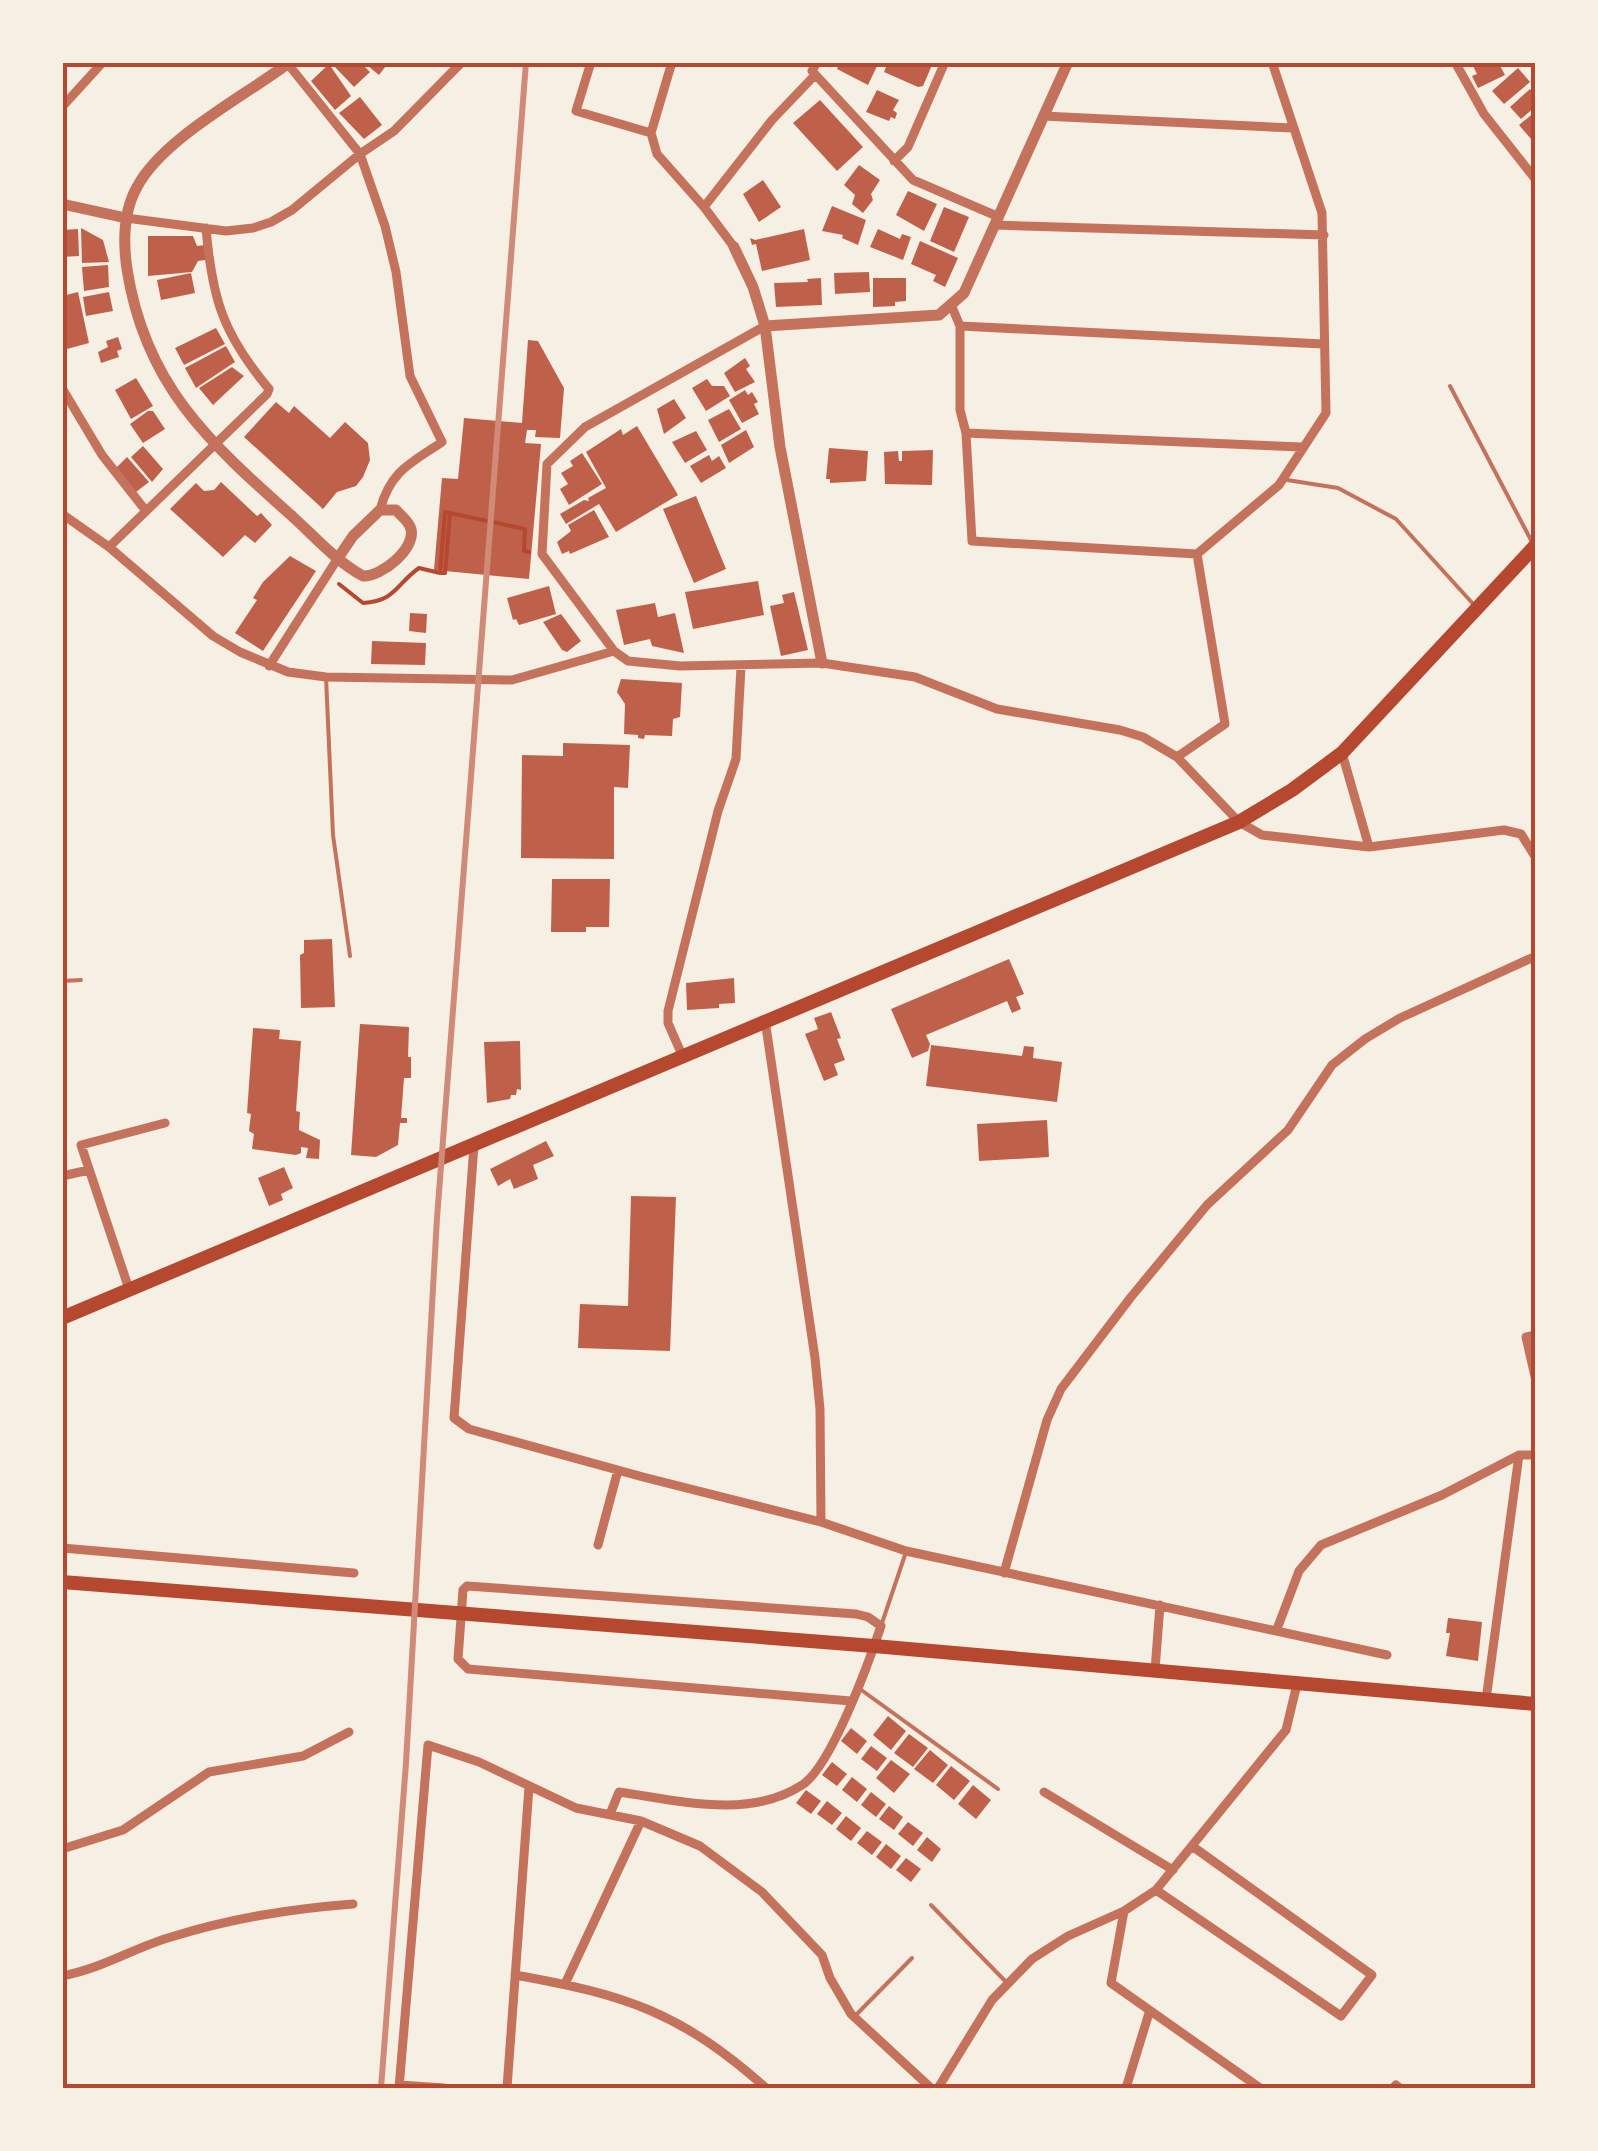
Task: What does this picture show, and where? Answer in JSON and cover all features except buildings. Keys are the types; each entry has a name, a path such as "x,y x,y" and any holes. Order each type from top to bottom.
{"main road":[{"path":"62,1318 1239,822 1342,753 1535,546"},
{"path":"62,1582 874,1646 1536,1704"}],"street":[{"path":"62,107 103,62"},
{"path":"62,204 126,218 226,232 270,222 292,210 394,131 462,62"},
{"path":"591,62 576,111 651,132"},
{"path":"672,62 651,132 658,154 734,247 753,287 765,326 780,447 822,662"},
{"path":"894,161 908,147 945,62"},
{"path":"1068,62 964,293 952,306 939,315 765,326 585,427 548,464 542,554 614,651 628,660 680,666 822,662 914,677 997,710 1143,737 1178,758 1239,822 1262,835 1369,847 1504,830 1521,834 1536,858"},
{"path":"952,306 960,326 960,410 966,432 972,541 1197,554 1282,480 1326,413 1322,213 1272,62"},
{"path":"1455,62 1484,114 1536,180"},
{"path":"270,666 338,558 353,536 380,510 394,475 442,442 410,376 396,272 360,154 289,63 159,156 134,192 126,218 124,246 138,321 160,372 191,419 338,558 356,572 372,576 408,546 411,537 408,522 396,510 380,510"},
{"path":"704,206 814,66 913,180 997,221 1324,235"},
{"path":"1043,116 1293,128"},
{"path":"109,547 269,388 234,344 218,305 206,228"},
{"path":"960,326 1323,344"},
{"path":"62,388 102,455 146,511"},
{"path":"966,432 1302,447"},
{"path":"62,514 109,547 214,636 288,672 512,680 614,651"},
{"path":"1178,758 1224,724 1197,554"},
{"path":"682,1055 668,1023 668,1011 718,811 736,759 741,666"},
{"path":"1342,753 1369,847"},
{"path":"1004,1573 1046,1420 1061,1390 1131,1296 1207,1205 1288,1130 1332,1065 1364,1040 1400,1018 1536,956"},
{"path":"764,1020 815,1358 820,1409 821,1522"},
{"path":"129,1289 82,1145 165,1122"},
{"path":"474,1144 454,1418 470,1428 821,1522 906,1550 1387,1655"},
{"path":"62,1176 89,1170"},
{"path":"1536,1335 1526,1337 1536,1381"},
{"path":"1277,1630 1299,1571 1321,1546 1442,1495 1519,1455 1536,1455"},
{"path":"1486,1700 1519,1455"},
{"path":"598,1545 618,1470"},
{"path":"62,1548 354,1573"},
{"path":"610,1814 619,1792 688,1803 736,1804 800,1787 812,1778 823,1761 851,1702 858,1687 881,1626 856,1614 473,1584 463,1590 458,1658 468,1670 851,1702"},
{"path":"1155,1670 1160,1605"},
{"path":"444,2088 400,2087 428,1745 479,1762 576,1808 641,1820 700,1846 762,1892 822,1954 830,1978 854,2017 934,2088 992,2000 1046,1949 1124,1911 1156,1890 1286,1730 1297,1684"},
{"path":"62,1849 122,1830 209,1772 302,1756 349,1732"},
{"path":"508,2088 529,1787"},
{"path":"1044,1792 1172,1870"},
{"path":"565,1984 641,1820"},
{"path":"1156,1890 1340,2016 1372,1975 1192,1846"},
{"path":"62,1976 96,1970 167,1938 276,1910 353,1904"},
{"path":"1124,1911 1111,1983 1260,2088"},
{"path":"515,1975 610,1994 676,2022 728,2055 766,2088"},
{"path":"1126,2088 1149,2013"}],"lane":[{"path":"1450,386 1535,546"},
{"path":"1282,480 1338,488 1396,519 1476,607"},
{"path":"326,676 333,835 350,956"},
{"path":"62,981 81,980"},
{"path":"881,1626 906,1550"},
{"path":"858,1687 998,1790"},
{"path":"931,1905 1008,1984"},
{"path":"854,2017 912,1958"}],"path":[{"path":"440,571 445,573 448,513 525,529 524,551"}],"railway":[{"path":"381,2088 406,1763 437,1218 526,62"}]}
